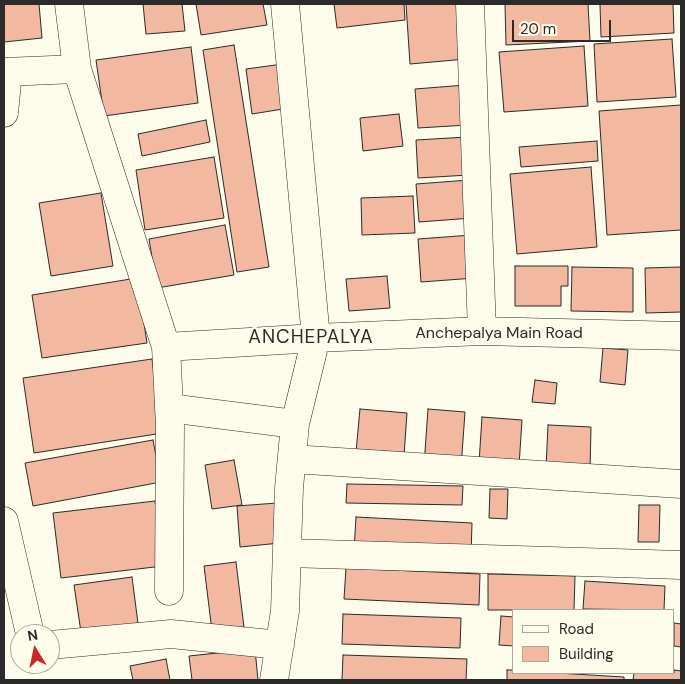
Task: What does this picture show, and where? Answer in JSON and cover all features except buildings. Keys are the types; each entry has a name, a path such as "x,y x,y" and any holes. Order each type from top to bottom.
{"street":[{"path":"69,4 77,69 166,347 169,408 169,591"},
{"path":"274,680 285,611 289,488 295,424 316,338 285,4"},
{"path":"470,4 482,331"},
{"path":"4,113 6,72 77,69"},
{"name":"Anchepalya Main Road","path":"166,347 482,331 681,336"},
{"path":"169,408 295,424"},
{"path":"292,459 681,484"},
{"path":"4,520 28,624"},
{"path":"288,553 681,565"},
{"path":"60,644 171,634 280,645"}],"district":[{"name":"ANCHEPALYA","path":"311,338"}]}
